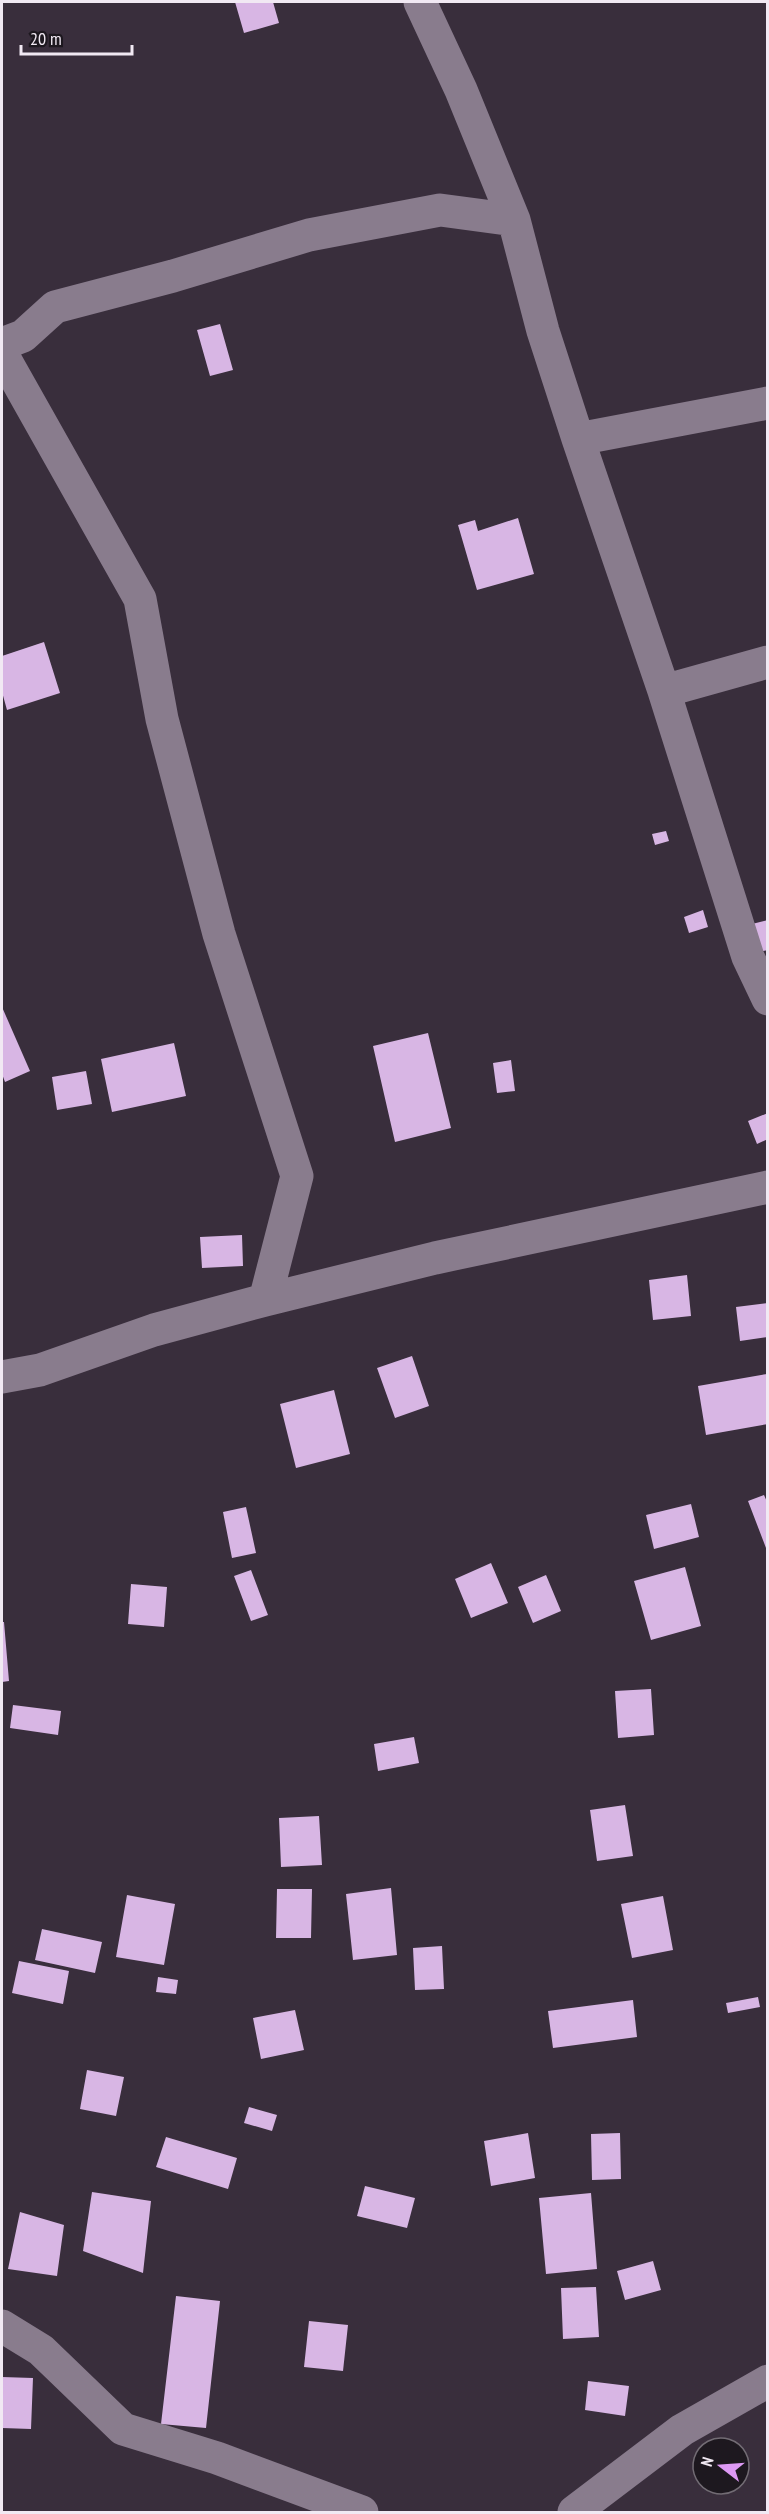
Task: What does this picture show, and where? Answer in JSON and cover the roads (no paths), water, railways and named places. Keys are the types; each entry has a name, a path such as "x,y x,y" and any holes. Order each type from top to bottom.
{"street":[{"path":"420,2 461,90 514,220 543,331 578,439 664,691 748,957 768,999"},
{"path":"2,344 23,336 55,307 173,276 309,235 440,210 514,220"},
{"path":"2,354 140,599 162,719 219,934 297,1176 265,1300"},
{"path":"578,439 768,403"},
{"path":"664,691 768,662"},
{"path":"2,1377 40,1370 154,1330 265,1300 435,1258 768,1187"},
{"path":"2,2326 41,2350 123,2429 217,2458 362,2512"},
{"path":"574,2512 682,2430 768,2380"}]}
